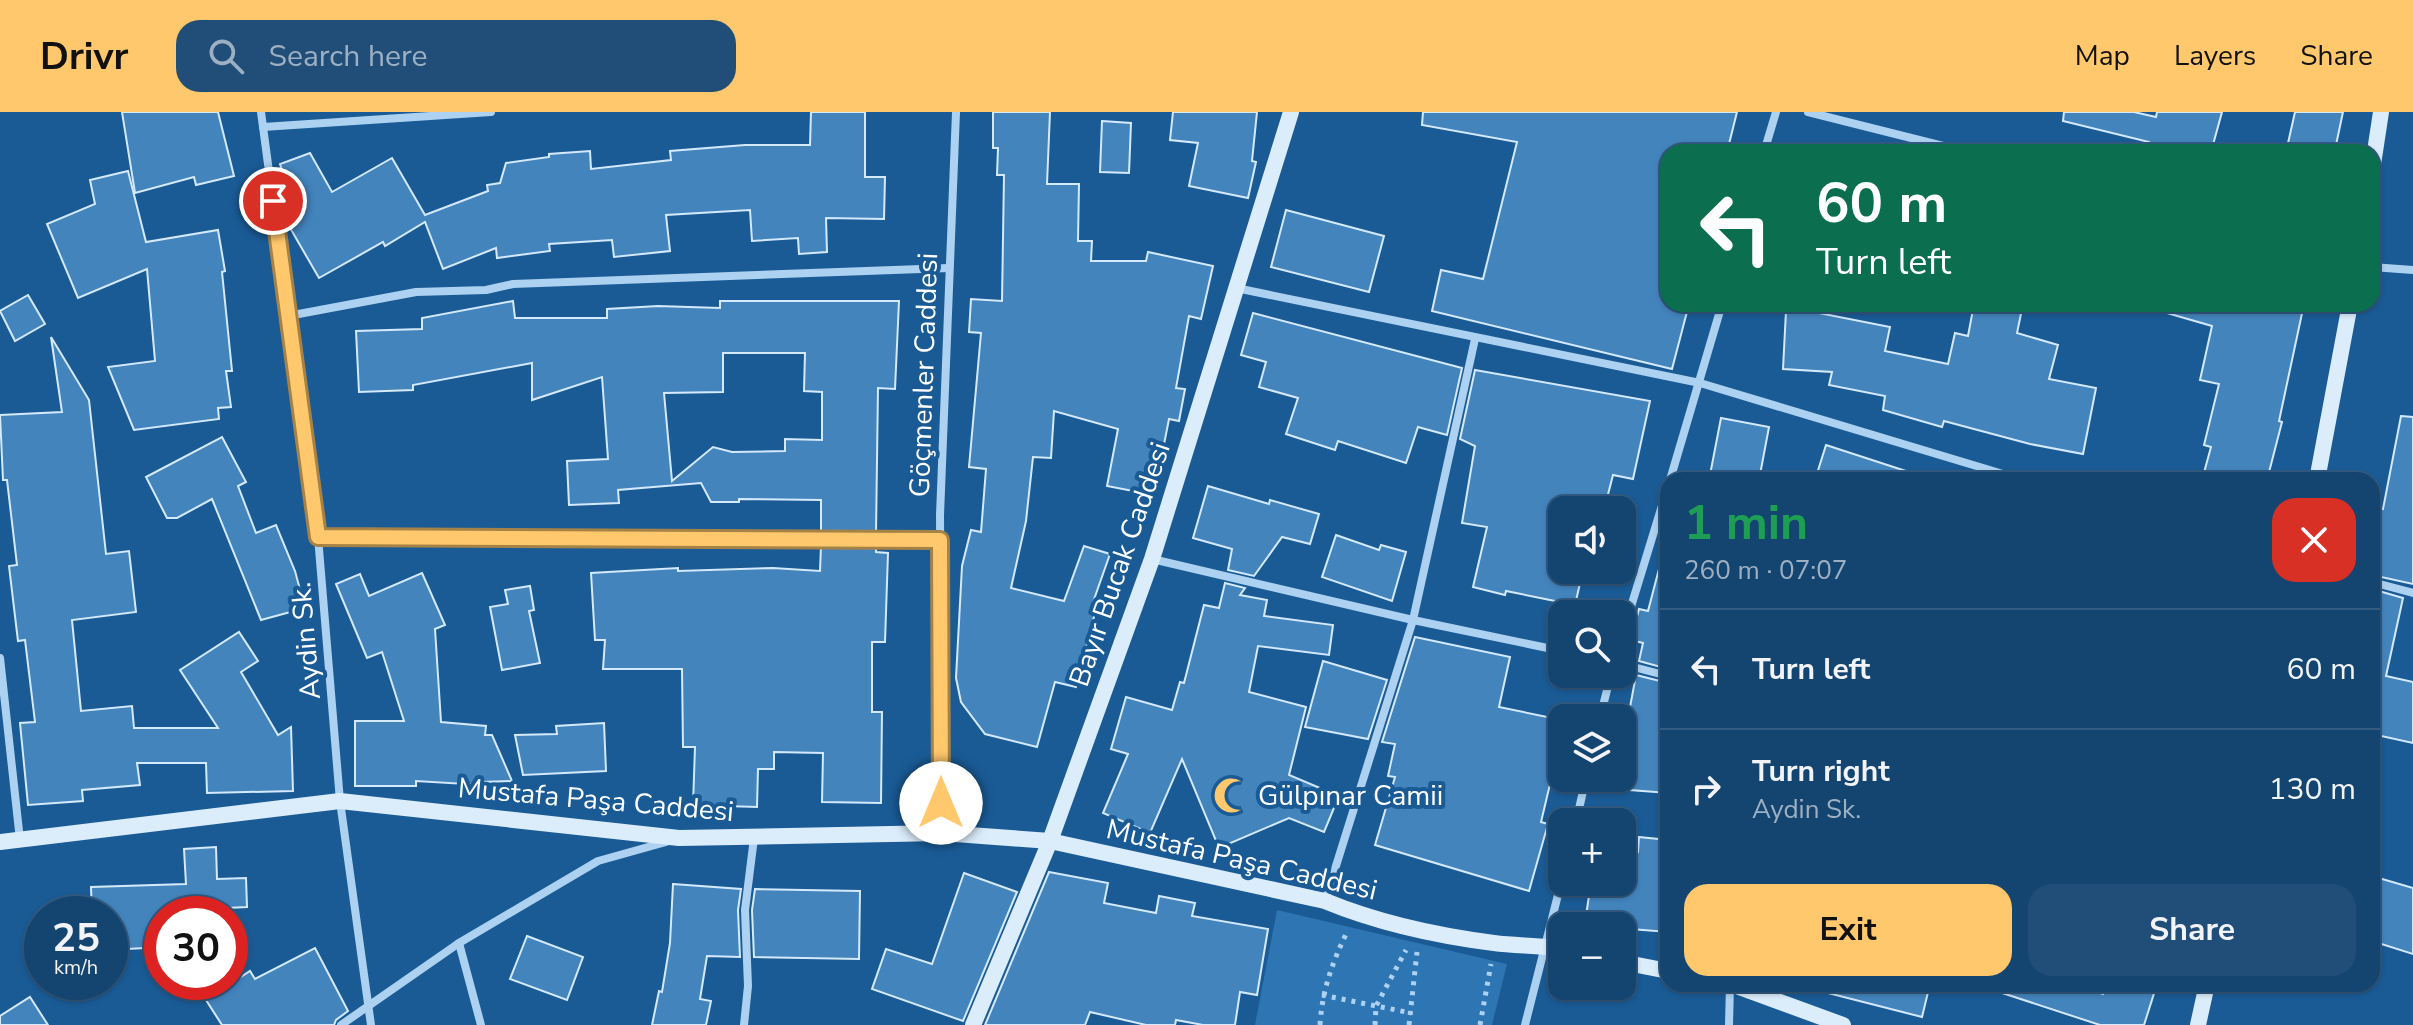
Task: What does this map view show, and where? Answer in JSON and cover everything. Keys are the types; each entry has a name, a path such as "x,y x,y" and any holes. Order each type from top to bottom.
{"street":[{"name":"Aydin Sk.","path":"261,112 318,537 340,801 371,1025"},
{"path":"263,127 491,112"},
{"name":"Göçmenler Caddesi","path":"942,833 940,540 956,112"},
{"name":"Bayır Bucak Caddesi","path":"973,1025 1050,841 1152,559 1291,112"},
{"path":"1766,144 1776,112"},
{"path":"1808,112 1935,144"},
{"path":"2376,144 2381,112"},
{"path":"288,316 416,292 486,290 513,284 949,268"},
{"path":"2380,268 2413,270"},
{"path":"1236,288 1700,383 1996,472"},
{"path":"1672,472 1720,312"},
{"path":"2318,472 2348,312"},
{"path":"1325,901 1413,620 1475,339"},
{"path":"1633,600 1660,512"},
{"path":"318,537 940,540"},
{"path":"1152,559 1548,648"},
{"path":"2380,584 2413,593"},
{"path":"0,658 21,841"},
{"path":"1636,668 1660,674"},
{"name":"Mustafa Paşa Caddesi","path":"0,842 340,801 679,838 942,833 1050,841 1325,901 1356,913 1419,928 1494,943 1548,948"},
{"path":"341,1025 459,943 598,861 679,838"},
{"path":"744,1025 748,986 745,910 754,838"},
{"path":"459,943 481,1025"},
{"path":"1525,1025 1548,964"},
{"path":"1636,965 1660,969"},
{"path":"1729,1025 1731,992"},
{"path":"1753,992 1843,1025"},
{"path":"2198,1025 2205,992"}],"path":[{"path":"1320,1025 1322,995 1333,961 1356,913"},
{"path":"1375,1025 1376,1006 1389,976 1419,928"},
{"path":"1409,1025 1419,928"},
{"path":"1480,1025 1494,943"},
{"path":"1322,995 1411,1013"}],"shaded area":[{"path":"1277,910 1507,964 1492,1025 1255,1025"}],"building":[{"path":"122,112 218,112 234,176 196,185 194,177 135,193"},
{"path":"811,112 865,112 865,177 885,177 884,219 826,218 827,252 799,254 798,238 752,241 750,210 666,215 670,251 614,257 612,240 549,244 550,251 497,258 496,248 443,269 425,222 385,246 383,242 319,278 282,214 281,208 294,207 280,164 310,153 332,192 392,158 425,215 488,191 487,185 500,183 506,163 549,157 549,154 590,151 591,169 671,160 670,151 745,145 810,145"},
{"path":"993,112 1050,112 1047,184 1079,184 1078,241 1092,241 1091,261 1146,261 1148,252 1213,266 1201,319 1189,316 1176,388 1185,389 1179,421 1169,419 1154,495 1107,486 1118,429 1054,411 1051,458 1033,457 1026,521 1011,588 1064,601 1084,546 1110,554 1091,608 1096,609 1076,687 1055,682 1037,747 985,734 961,702 956,678 962,566 971,530 981,532 986,469 969,467 981,333 969,332 971,299 1002,301 1004,175 997,175 998,148 993,148"},
{"path":"1173,112 1257,112 1252,161 1256,162 1248,198 1189,186 1198,143 1170,140"},
{"path":"1423,112 1737,112 1729,144 1660,144 1660,312 1687,312 1672,369 1432,311 1441,270 1483,279 1517,142 1422,125"},
{"path":"2064,112 2134,112 2156,117 2157,112 2222,112 2213,144 2149,144 2063,121"},
{"path":"2295,112 2343,112 2336,144 2288,144"},
{"path":"1102,121 1131,123 1129,173 1100,172"},
{"path":"128,171 146,242 218,230 225,271 222,272 232,371 226,371 231,407 218,408 219,419 134,430 108,367 155,361 147,269 78,298 47,224 95,204 90,180"},
{"path":"1286,210 1384,236 1369,292 1271,267"},
{"path":"28,295 45,324 15,341 0,311"},
{"path":"513,301 515,318 607,318 607,309 658,306 720,308 720,301 899,301 895,389 878,388 876,533 821,532 821,500 739,499 739,502 711,502 701,483 618,490 619,503 569,505 567,461 608,459 602,377 532,400 532,363 413,385 413,390 359,392 356,331 422,329 422,318","holes":["723,353 805,353 804,391 822,392 822,440 785,439 785,451 732,452 713,447 672,481 664,393 723,392"]},
{"path":"1786,312 1819,313 1890,327 1885,351 1948,364 1955,333 1968,336 1972,312 2021,312 2017,333 2058,345 2049,379 2096,388 2083,454 2030,444 1944,421 1942,427 1883,410 1885,396 1829,385 1832,372 1783,369"},
{"path":"2163,312 2302,312 2279,421 2282,422 2269,472 2204,472 2211,447 2204,445 2219,384 2200,380 2212,326"},
{"path":"1253,313 1462,368 1447,435 1418,427 1406,463 1338,441 1335,450 1286,434 1298,398 1259,387 1266,362 1241,355"},
{"path":"51,337 89,400 106,554 129,551 136,612 72,620 81,711 132,706 134,728 218,728 180,670 239,632 258,661 241,672 278,735 291,727 293,791 207,793 206,763 137,763 140,785 82,790 83,801 28,805 20,723 35,722 25,640 18,641 9,566 17,565 7,480 3,480 0,415 62,412"},
{"path":"1475,370 1650,401 1633,479 1613,475 1608,496 1548,496 1548,584 1580,584 1576,600 1550,600 1506,591 1505,595 1473,587 1487,527 1462,523 1475,446 1460,439"},
{"path":"2401,416 2413,417 2413,584 2380,577 2380,508 2383,509"},
{"path":"1721,418 1769,427 1761,472 1711,472"},
{"path":"222,437 246,482 238,486 256,533 276,525 295,571 305,608 261,620 212,499 177,518 167,518 146,477"},
{"path":"1826,445 1909,472 1818,472"},
{"path":"1208,486 1269,504 1270,500 1319,514 1310,544 1282,537 1254,576 1228,570 1232,549 1193,538"},
{"path":"1336,535 1379,550 1381,545 1406,552 1392,601 1322,577"},
{"path":"821,546 876,547 876,552 888,553 885,642 872,642 872,712 882,712 881,803 822,802 823,753 774,752 774,769 758,769 757,807 693,805 695,747 683,747 682,669 603,669 605,640 595,640 591,573 678,568 678,571 773,568 820,571"},
{"path":"1660,565 1660,667 1639,661 1643,643 1636,641 1639,609 1648,611"},
{"path":"422,573 445,625 435,629 441,722 486,726 485,735 492,735 512,781 482,782 482,785 416,781 416,786 355,786 355,721 404,721 382,652 367,658 336,584 360,574 369,596"},
{"path":"1225,583 1245,588 1240,595 1267,600 1264,616 1333,625 1329,655 1258,646 1249,692 1306,707 1289,775 1339,796 1324,832 1289,818 1219,848 1182,759 1150,833 1103,813 1128,754 1111,749 1126,697 1172,710 1180,682 1184,683 1204,605 1219,608"},
{"path":"530,586 534,610 529,611 540,663 502,670 490,607 508,604 505,590"},
{"path":"2380,591 2403,598 2386,676 2413,682 2413,743 2380,736"},
{"path":"1415,637 1510,657 1499,707 1548,717 1548,792 1541,822 1548,824 1529,891 1375,845 1395,777 1388,776 1395,744 1382,742"},
{"path":"1323,661 1387,680 1368,739 1305,727"},
{"path":"1636,675 1660,681 1660,792 1636,790 1636,704 1631,704"},
{"path":"604,723 606,771 523,775 515,735 557,734 556,726"},
{"path":"1639,837 1660,839 1660,931 1636,929 1636,912 1587,912 1589,896 1636,896"},
{"path":"216,847 217,879 246,878 247,896 144,896 144,948 128,949 128,896 91,896 91,887 186,884 184,849"},
{"path":"1049,872 1108,883 1104,903 1156,913 1159,896 1195,903 1192,916 1268,929 1257,995 1240,992 1235,1025 1203,1025 1176,1020 1175,1025 1146,1025 1090,1012 1085,1025 985,1025"},
{"path":"964,873 1017,892 963,1021 872,989 886,949 932,964"},
{"path":"2380,878 2413,888 2413,954 2380,944"},
{"path":"673,884 741,889 738,910 740,957 707,956 700,999 711,1001 706,1025 652,1025 659,991 662,992 670,943"},
{"path":"755,889 860,891 859,959 754,957 752,910"},
{"path":"527,936 583,957 567,1000 510,979"},
{"path":"315,948 348,1011 334,1025 222,1025 206,1000 248,1000 248,972 255,979"},
{"path":"1828,992 1928,992 1922,1017"},
{"path":"1999,992 2154,992 2144,1025 2100,1025"},
{"path":"25,1000 32,1000 48,1025 0,1025 0,1016"}],"place":[{"name":"Gülpınar Camii","path":"1232,795"}],"route":[{"path":"273,201 318,537 940,540 941,803"}]}
